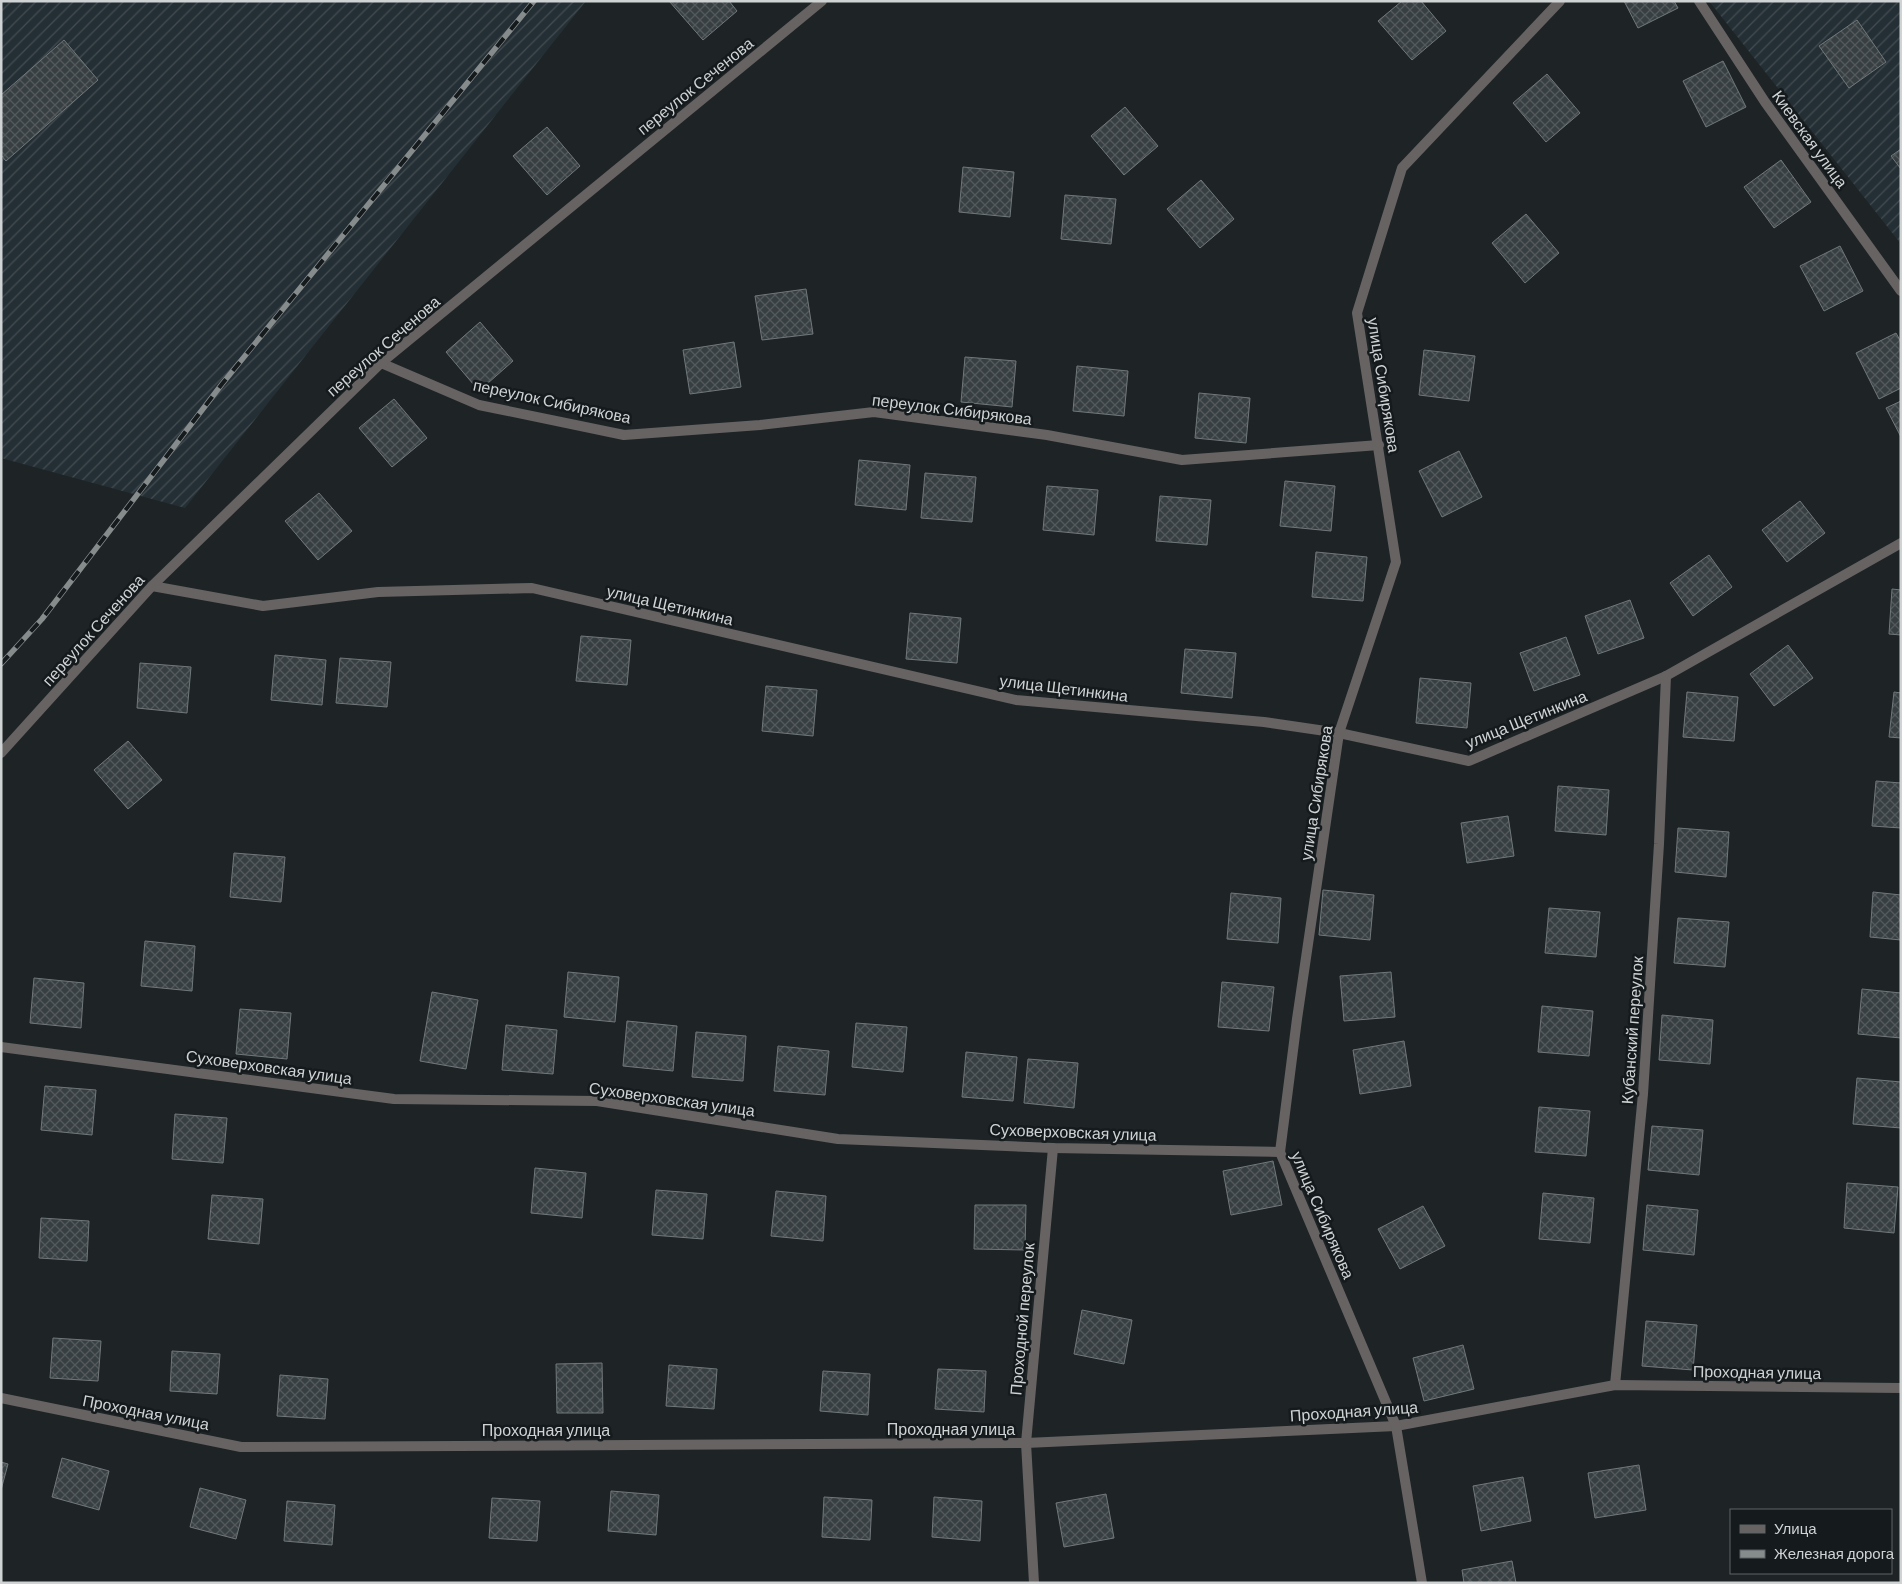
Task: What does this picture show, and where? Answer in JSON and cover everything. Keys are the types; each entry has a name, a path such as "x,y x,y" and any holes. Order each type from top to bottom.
{"street":[{"name":"переулок Сеченова","path":"1,753 152,586 381,363 822,1"},
{"name":"улица Сибирякова","path":"1422,1583 1396,1426 1280,1152 1297,1020 1339,733 1396,562 1357,313 1402,168 1560,1"},
{"name":"Киевская улица","path":"1699,1 1765,102 1901,290"},
{"name":"переулок Сибирякова","path":"381,363 479,405 624,435 760,425 874,412 1047,435 1182,460 1379,445"},
{"name":"улица Щетинкина","path":"152,586 263,606 378,592 532,588 1016,700 1264,722 1339,733 1470,761 1666,676 1901,543"},
{"name":"Кубанский переулок","path":"1615,1385 1644,1084 1659,844 1666,676"},
{"name":"Суховерховская улица","path":"1,1047 394,1099 597,1101 838,1139 1053,1148 1280,1152"},
{"name":"Проходной переулок","path":"1034,1583 1026,1443 1053,1148"},
{"name":"Проходная улица","path":"1,1398 241,1447 1026,1443 1396,1426 1615,1385 1901,1388"}],"shaded area":[{"path":"1,1 586,1 185,508 1,458"},
{"path":"1709,1 1901,1 1901,244 1841,168"}],"building":[{"path":"669,1 729,1 737,11 703,40"},
{"path":"1402,1 1421,1 1446,31 1412,60 1378,21"},
{"path":"1624,1 1674,1 1678,8 1638,28"},
{"path":"1857,20 1886,62 1849,88 1819,46"},
{"path":"64,40 98,80 6,161 1,155 1,95"},
{"path":"1723,61 1746,107 1706,127 1683,81"},
{"path":"1547,74 1580,113 1546,142 1513,103"},
{"path":"1125,107 1158,146 1124,175 1091,136"},
{"path":"547,127 580,166 547,195 513,156"},
{"path":"1901,149 1901,169 1891,156"},
{"path":"1781,160 1811,202 1774,228 1744,187"},
{"path":"963,167 1014,172 1010,217 959,212"},
{"path":"1201,180 1234,219 1200,248 1167,209"},
{"path":"1065,195 1116,199 1111,244 1061,239"},
{"path":"1526,214 1559,253 1525,283 1492,243"},
{"path":"1840,246 1863,291 1824,311 1800,266"},
{"path":"806,289 813,334 762,340 755,296"},
{"path":"480,322 513,361 479,391 446,352"},
{"path":"1896,333 1901,342 1901,388 1879,399 1856,353"},
{"path":"734,342 741,387 690,394 683,350"},
{"path":"1424,350 1475,356 1469,401 1419,395"},
{"path":"965,357 1016,361 1012,407 961,402"},
{"path":"1077,366 1128,371 1124,416 1073,411"},
{"path":"1199,393 1250,398 1246,443 1195,438"},
{"path":"394,399 427,438 392,467 359,428"},
{"path":"1901,401 1901,437 1886,408"},
{"path":"1459,451 1482,497 1442,517 1419,471"},
{"path":"859,460 910,465 906,510 855,505"},
{"path":"925,473 976,477 972,522 921,518"},
{"path":"1285,481 1335,486 1331,531 1280,526"},
{"path":"1047,486 1098,490 1094,535 1043,530"},
{"path":"319,493 352,531 318,560 285,521"},
{"path":"1160,496 1211,500 1207,545 1156,541"},
{"path":"1800,501 1825,533 1787,562 1762,530"},
{"path":"1316,552 1367,557 1363,601 1312,597"},
{"path":"1709,555 1732,587 1693,616 1670,583"},
{"path":"1892,589 1901,590 1901,635 1889,634"},
{"path":"1630,600 1644,638 1598,654 1585,616"},
{"path":"910,613 961,618 957,663 906,659"},
{"path":"581,636 631,640 627,685 576,681"},
{"path":"1566,637 1580,675 1534,691 1520,653"},
{"path":"1788,645 1813,678 1774,706 1750,674"},
{"path":"1185,649 1236,653 1232,698 1181,693"},
{"path":"275,655 326,660 322,705 271,700"},
{"path":"340,658 391,662 387,707 336,703"},
{"path":"140,663 191,667 187,713 137,708"},
{"path":"1420,678 1471,683 1467,728 1416,723"},
{"path":"766,686 817,690 813,736 762,731"},
{"path":"1687,692 1738,697 1734,741 1683,737"},
{"path":"1894,692 1901,693 1901,738 1889,737"},
{"path":"128,741 162,780 128,809 94,770"},
{"path":"1876,781 1901,783 1901,828 1872,826"},
{"path":"1558,786 1609,790 1606,835 1555,831"},
{"path":"1508,816 1514,856 1467,863 1461,823"},
{"path":"1678,828 1729,832 1726,877 1675,872"},
{"path":"234,853 285,857 281,902 230,897"},
{"path":"1323,890 1374,895 1370,940 1319,935"},
{"path":"1873,892 1901,895 1901,940 1870,937"},
{"path":"1231,893 1281,898 1278,943 1227,939"},
{"path":"1549,908 1600,912 1596,957 1545,953"},
{"path":"1678,918 1729,922 1725,967 1674,963"},
{"path":"145,941 195,946 192,991 141,986"},
{"path":"568,972 619,977 615,1022 564,1017"},
{"path":"1391,972 1395,1017 1344,1021 1340,976"},
{"path":"34,978 84,983 81,1028 30,1023"},
{"path":"1222,982 1274,987 1269,1031 1218,1027"},
{"path":"1862,989 1901,993 1901,1038 1858,1034"},
{"path":"432,992 478,1000 466,1069 420,1061"},
{"path":"1542,1006 1593,1011 1589,1056 1538,1052"},
{"path":"240,1009 291,1013 287,1059 236,1054"},
{"path":"1662,1015 1713,1020 1710,1064 1659,1060"},
{"path":"627,1021 677,1026 673,1071 623,1066"},
{"path":"856,1023 907,1027 903,1072 852,1067"},
{"path":"506,1025 557,1030 553,1074 502,1070"},
{"path":"696,1032 746,1036 743,1081 692,1077"},
{"path":"1404,1041 1411,1086 1360,1094 1353,1050"},
{"path":"778,1046 829,1051 825,1095 774,1091"},
{"path":"966,1052 1017,1057 1013,1101 962,1097"},
{"path":"1028,1059 1078,1063 1074,1108 1024,1103"},
{"path":"1857,1078 1901,1082 1901,1128 1853,1124"},
{"path":"45,1086 96,1090 92,1135 41,1130"},
{"path":"1539,1107 1590,1111 1586,1156 1535,1152"},
{"path":"175,1114 227,1118 223,1163 172,1159"},
{"path":"1652,1126 1703,1130 1699,1175 1648,1170"},
{"path":"1273,1161 1282,1205 1231,1215 1223,1171"},
{"path":"535,1168 586,1173 582,1218 531,1213"},
{"path":"1847,1183 1898,1187 1894,1233 1844,1228"},
{"path":"656,1190 707,1194 703,1239 652,1235"},
{"path":"776,1191 826,1196 823,1241 771,1236"},
{"path":"1543,1193 1594,1198 1590,1243 1539,1239"},
{"path":"212,1195 263,1199 259,1244 208,1239"},
{"path":"975,1205 1026,1205 1025,1250 974,1249"},
{"path":"1647,1205 1698,1210 1694,1255 1643,1250"},
{"path":"1423,1206 1445,1246 1400,1269 1378,1229"},
{"path":"41,1218 89,1221 87,1261 39,1258"},
{"path":"1082,1310 1132,1320 1124,1364 1074,1354"},
{"path":"1646,1321 1697,1325 1693,1370 1642,1366"},
{"path":"53,1338 101,1341 98,1381 50,1378"},
{"path":"1463,1345 1474,1389 1424,1401 1413,1358"},
{"path":"172,1351 220,1354 217,1394 170,1391"},
{"path":"602,1363 603,1413 557,1413 556,1364"},
{"path":"669,1365 717,1369 714,1409 666,1406"},
{"path":"938,1369 986,1371 984,1412 935,1409"},
{"path":"823,1371 870,1374 868,1415 820,1411"},
{"path":"280,1375 328,1379 325,1419 277,1416"},
{"path":"62,1458 109,1471 99,1510 52,1497"},
{"path":"1,1462 8,1464 1,1490"},
{"path":"1639,1465 1646,1510 1595,1518 1588,1473"},
{"path":"1523,1477 1531,1521 1481,1531 1473,1486"},
{"path":"200,1488 246,1500 236,1539 190,1527"},
{"path":"611,1491 659,1495 656,1535 608,1531"},
{"path":"1106,1494 1114,1538 1064,1547 1056,1503"},
{"path":"824,1497 872,1500 870,1540 822,1537"},
{"path":"934,1497 982,1501 980,1541 932,1537"},
{"path":"492,1498 540,1501 537,1541 489,1538"},
{"path":"287,1501 335,1505 332,1545 284,1541"},
{"path":"1512,1561 1516,1583 1464,1583 1462,1570"}],"railway":[{"path":"1,664 42,619 222,384 534,1"}]}
